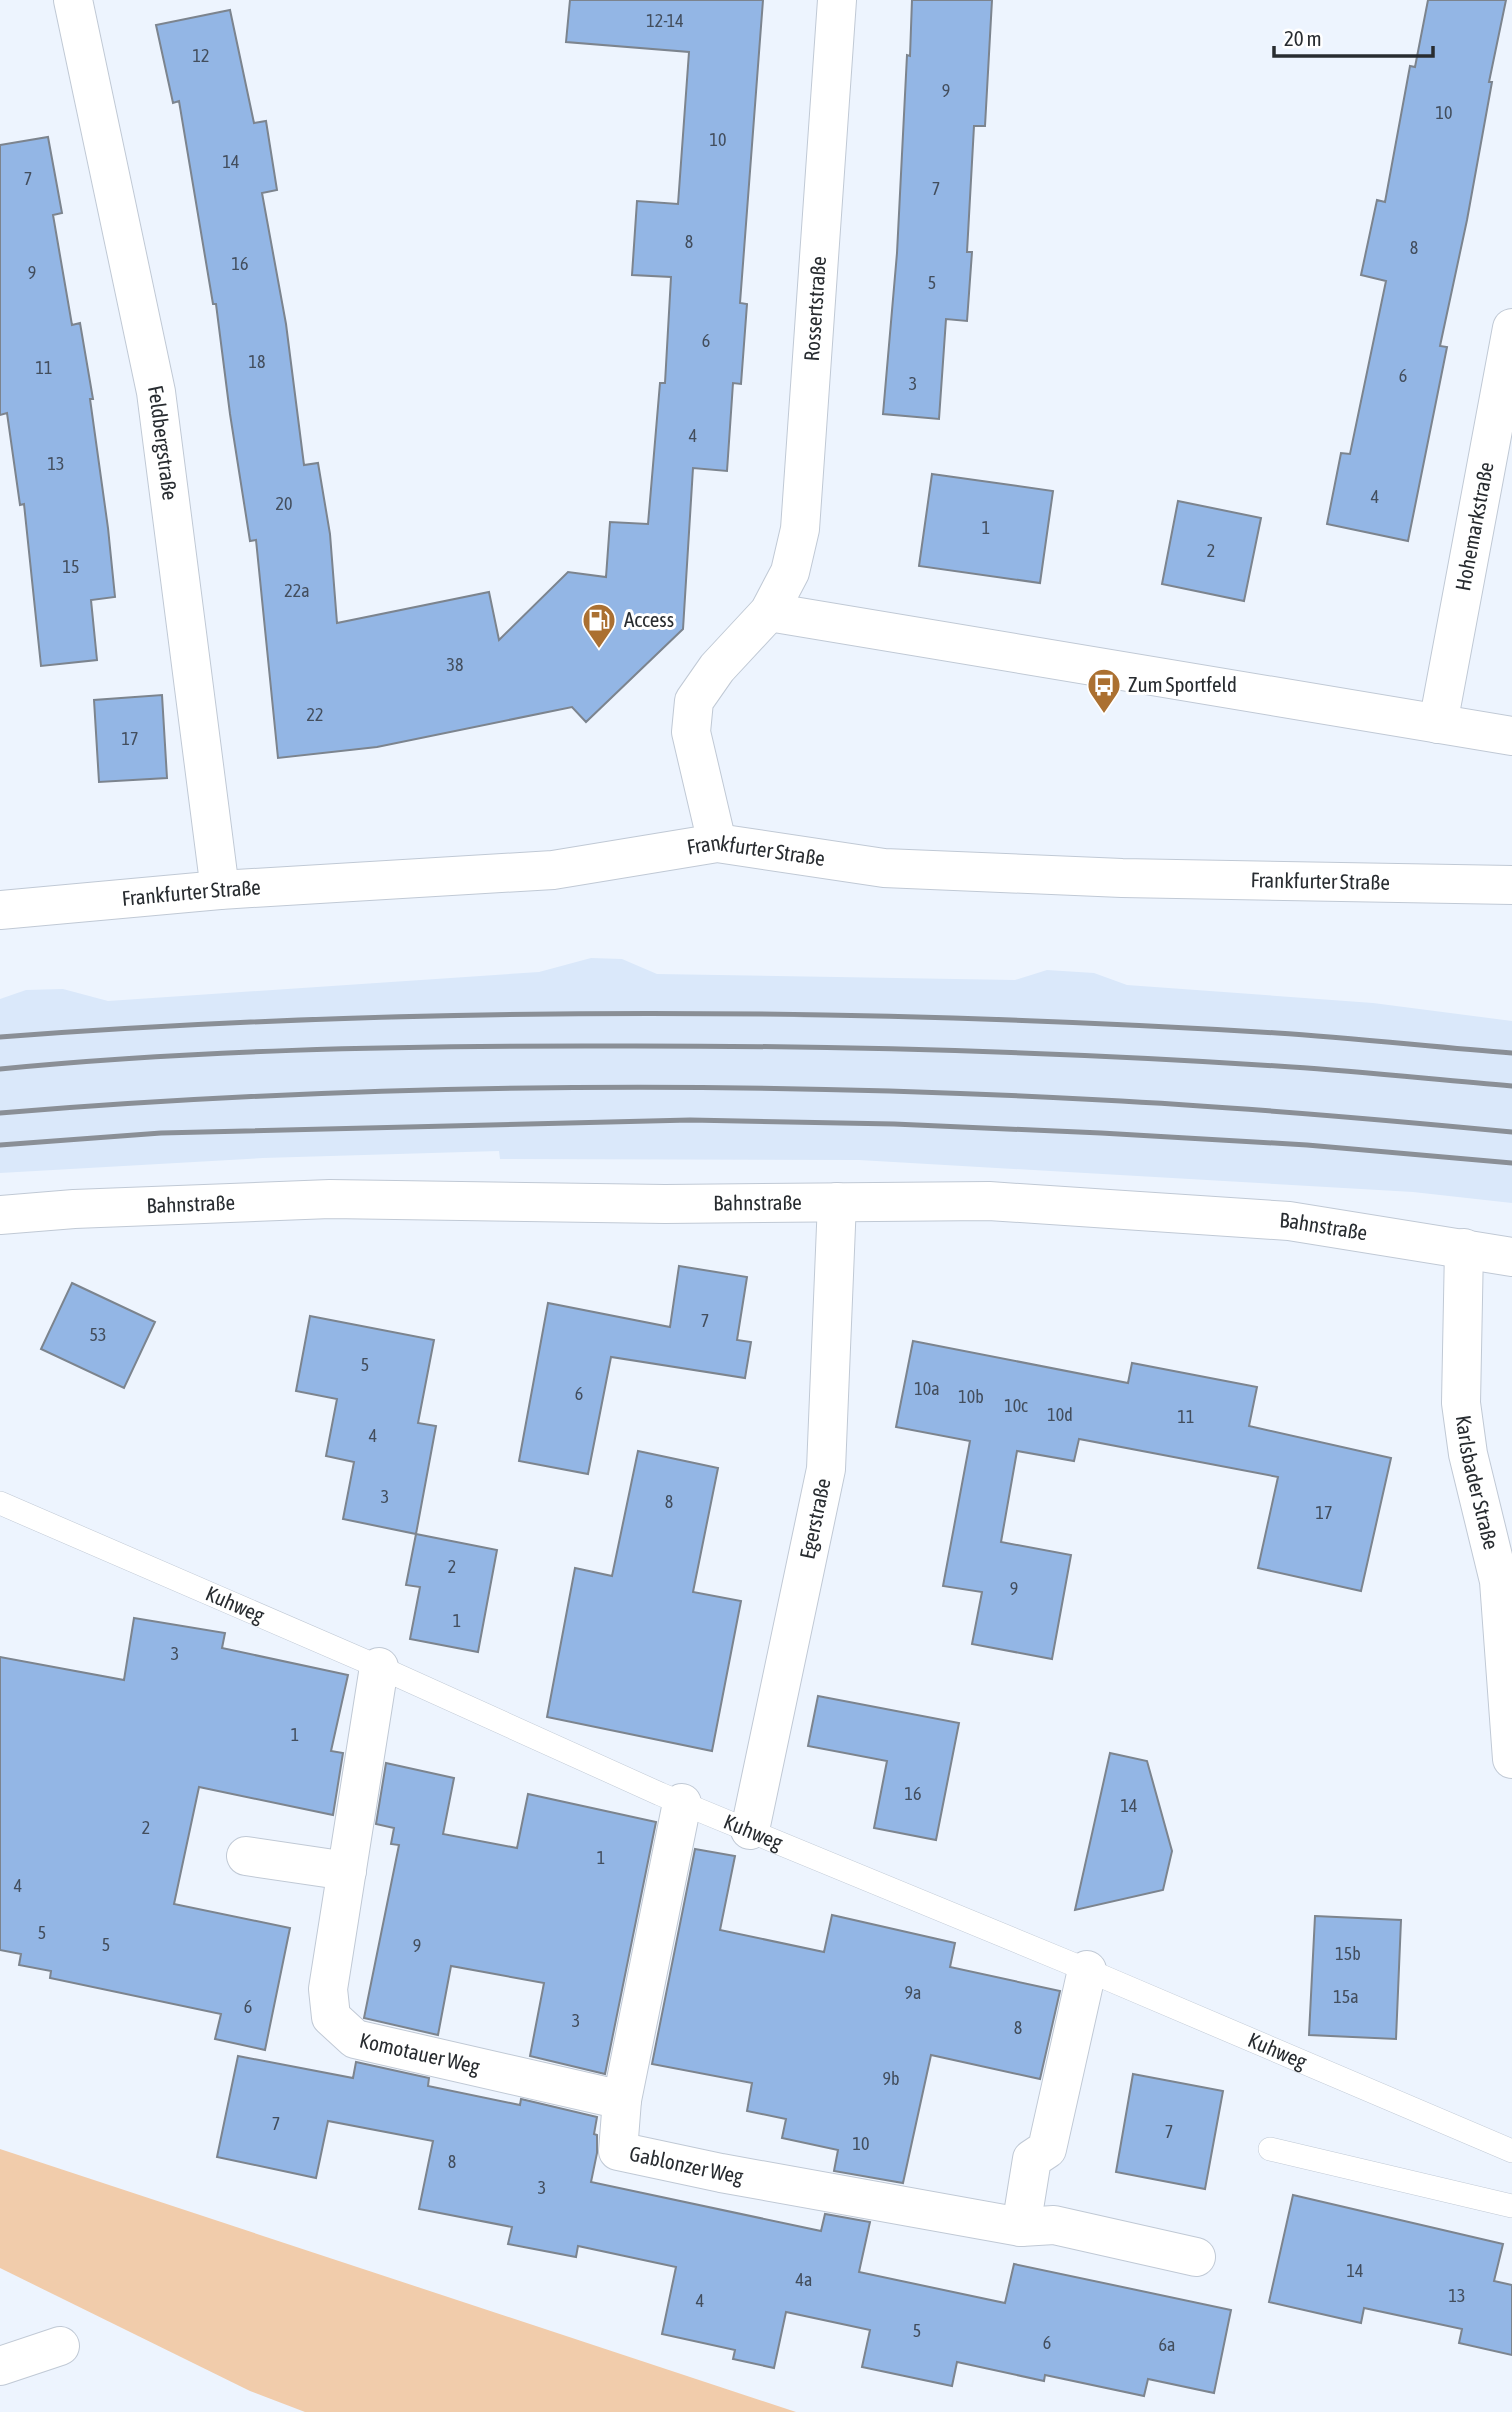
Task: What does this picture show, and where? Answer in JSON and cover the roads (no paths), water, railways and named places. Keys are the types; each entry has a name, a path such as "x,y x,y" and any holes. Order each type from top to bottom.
{"street":[{"name":"Feldbergstraße","path":"73,0 156,392 220,890"},
{"name":"Rossertstraße","path":"769,612 790,572 800,529 837,0"},
{"name":"Hohemarkstraße","path":"1438,724 1512,328"},
{"path":"717,844 691,733 694,701 717,668 769,612 1512,736"},
{"name":"Frankfurter Straße","path":"0,910 220,890 554,870 717,844 884,868 1122,878 1512,885"},
{"name":"Bahnstraße","path":"0,1215 74,1209 330,1199 665,1204 989,1201 1289,1221 1512,1256"},
{"name":"Egerstraße","path":"750,1830 826,1469 837,1202"},
{"name":"Karlsbader Straße","path":"1464,1248 1461,1403 1468,1454 1499,1581 1512,1759"},
{"name":"Komotauer Weg","path":"379,1667 328,1989 331,2017 355,2039 622,2099"},
{"name":"Gablonzer Weg","path":"682,1803 622,2099 618,2151 722,2173 1021,2227 1054,2225 1196,2258"},
{"path":"246,1856 347,1871"},
{"path":"1021,2227 1032,2159 1047,2149 1087,1970"},
{"path":"0,2366 60,2346"}],"lane":[{"name":"Kuhweg","path":"0,1503 379,1667 682,1803 1087,1970 1512,2151"},
{"path":"1270,2149 1512,2206"}],"railway":[{"path":"0,1037 320,1019 638,1013 798,1014 1117,1024 1336,1037 1512,1053"},
{"path":"0,1069 146,1057 292,1050 512,1046 762,1047 939,1050 1204,1061 1512,1086"},
{"path":"0,1113 275,1095 413,1090 689,1087 827,1089 1102,1100 1512,1132"},
{"path":"0,1145 161,1133 690,1120 894,1124 1101,1133 1307,1145 1512,1163"}],"place":[{"name":"Access","path":"599,650"},
{"name":"Zum Sportfeld","path":"1104,715"}]}
